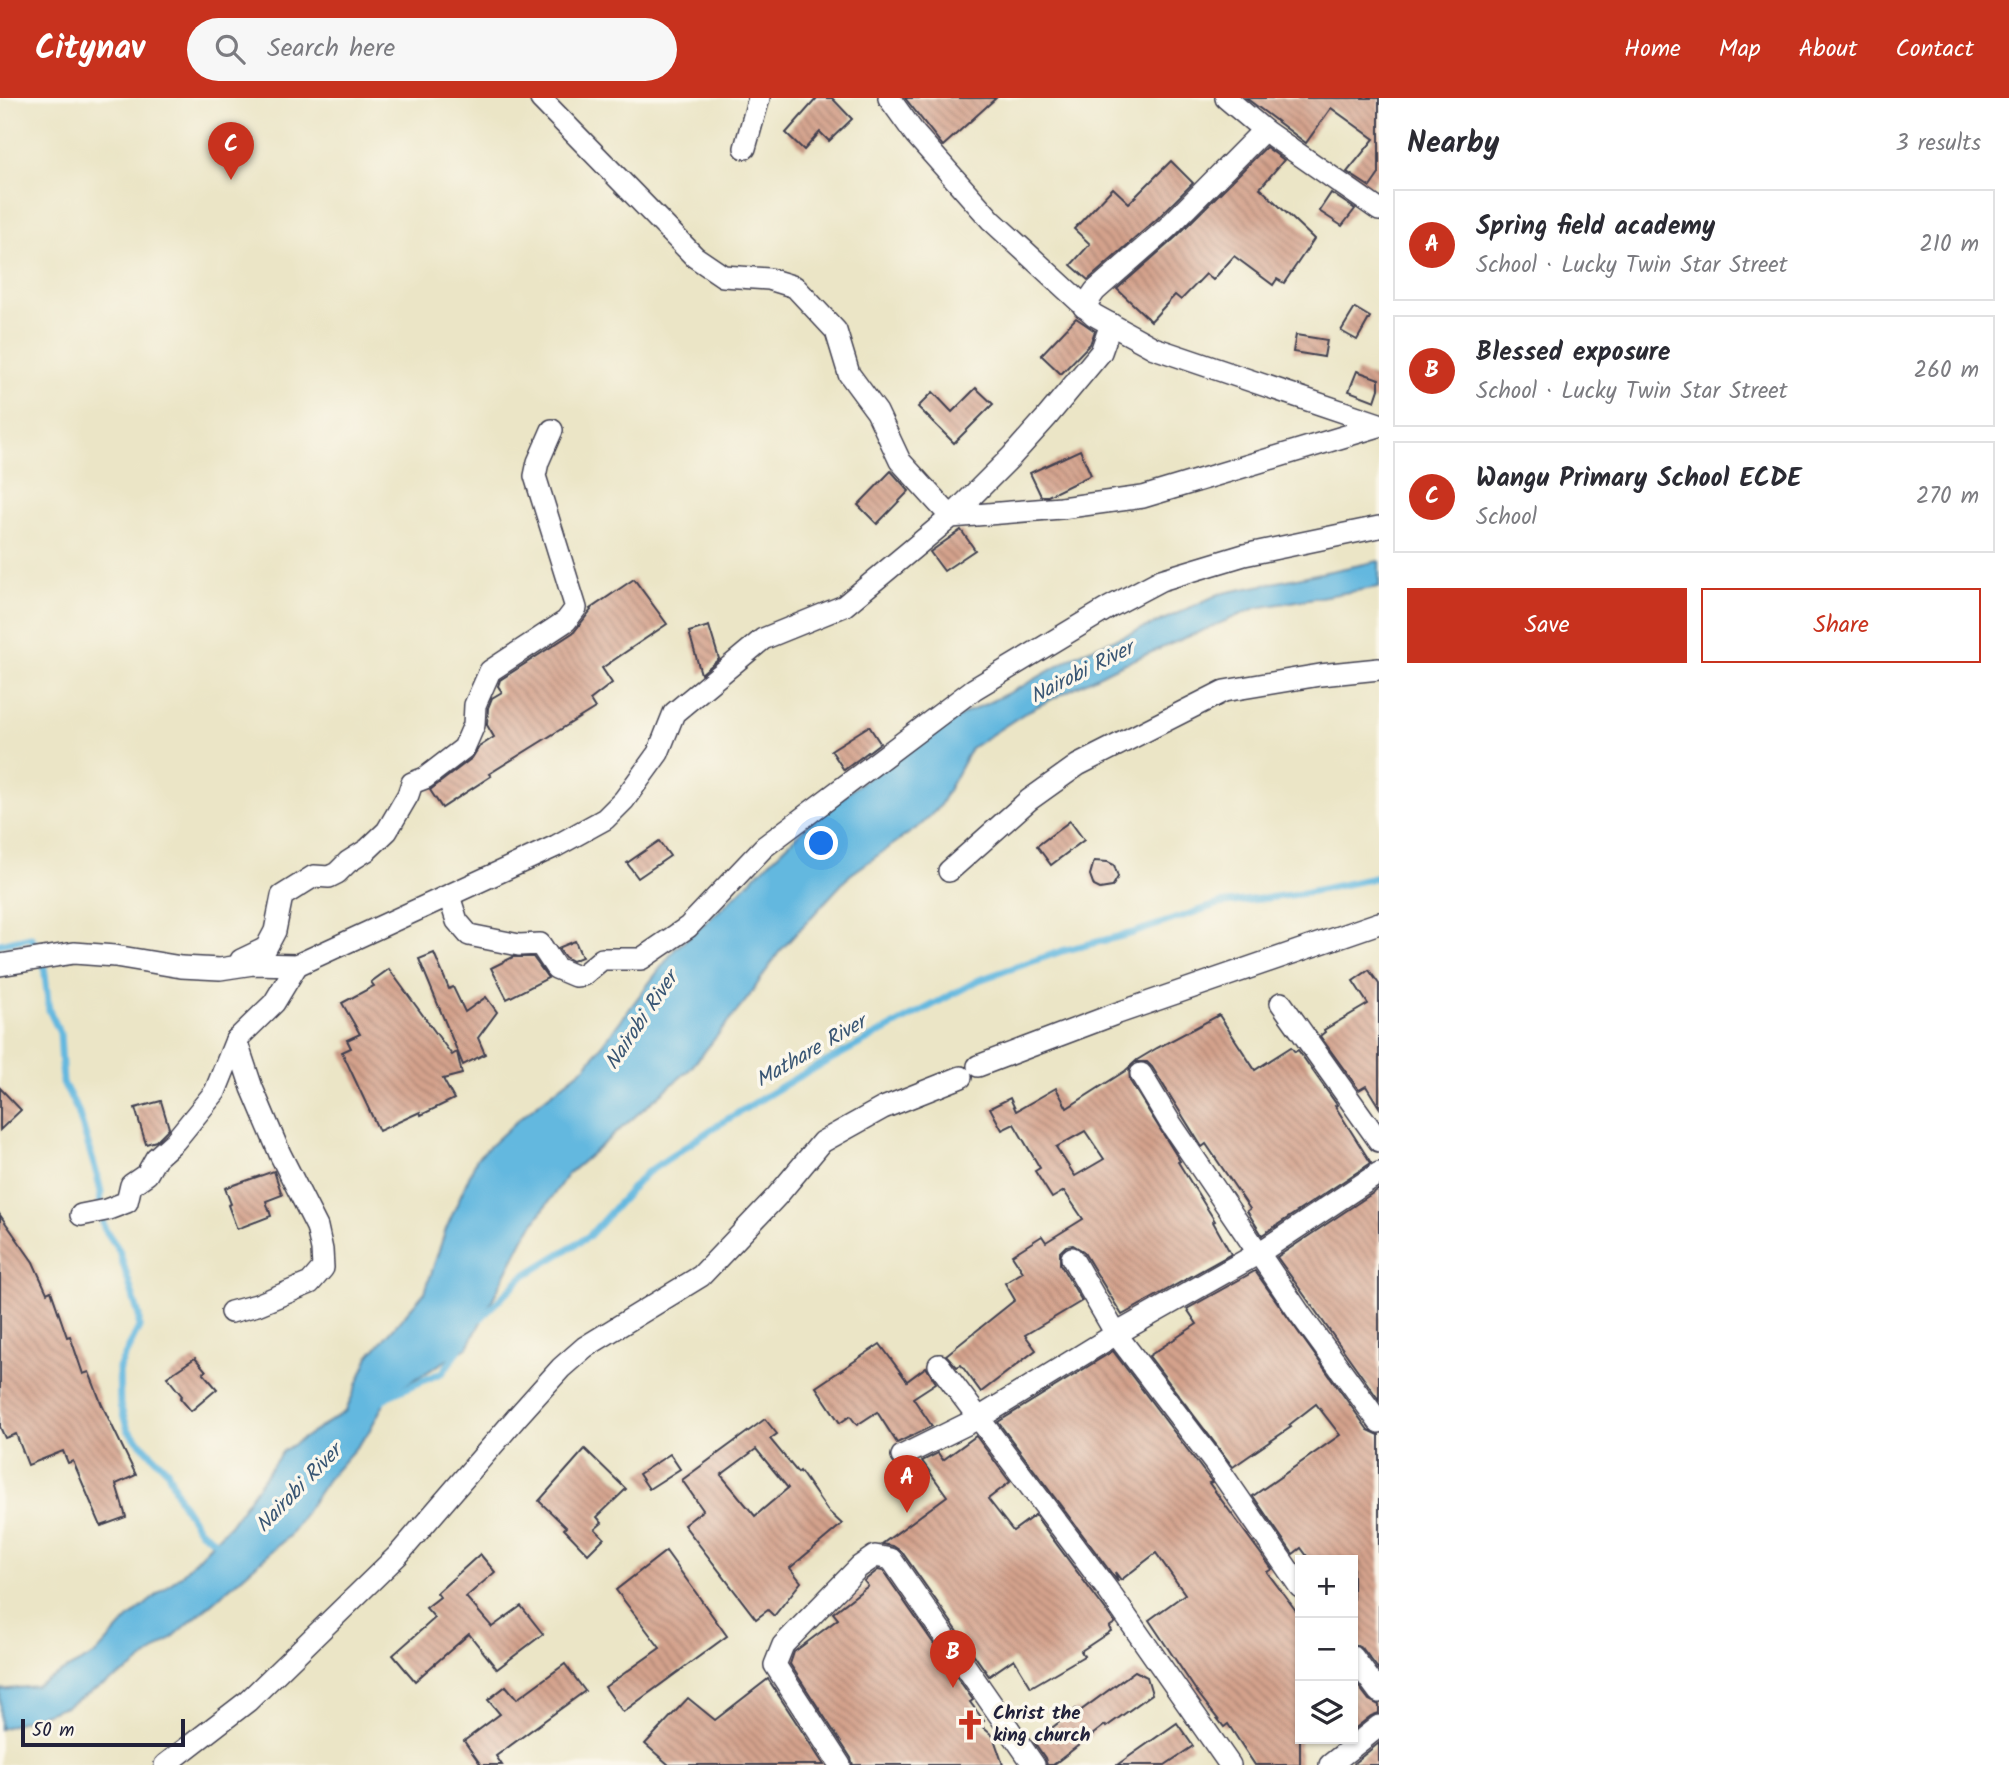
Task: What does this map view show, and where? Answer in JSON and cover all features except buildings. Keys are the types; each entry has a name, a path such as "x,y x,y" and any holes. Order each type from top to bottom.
{"street":[{"path":"745,148 759,98"},
{"path":"889,98 915,134 991,220 1084,307 1154,348 1379,425"},
{"path":"1226,98 1264,130 1379,210"},
{"path":"541,99 695,257 723,276 769,279 795,287 836,331 849,373 877,412 900,461 951,517"},
{"path":"1084,307 1095,291 1167,228 1264,130"},
{"path":"0,965 74,953 115,956 181,967 220,969 253,964 297,965 556,846 605,819 624,800 658,753 674,713 763,639 844,606 951,517 1011,457 1101,352 1111,324"},
{"path":"951,517 1061,508 1143,497 1379,425"},
{"path":"220,969 266,948 275,931 283,895 314,876 329,877 337,873 387,831 408,796 412,783 425,778 464,748 474,725 475,705 490,671 566,621 576,608 535,476 552,430"},
{"path":"449,896 457,921 468,935 519,945 540,944 556,968 575,976 583,975 602,959 641,959 688,927 764,847 974,689 1110,607 1161,580 1244,555 1379,527"},
{"path":"949,871 1029,800 1077,765 1224,691 1320,675 1379,669"},
{"path":"165,1765 248,1701 398,1555 561,1368 585,1347 701,1276 761,1214 822,1142 883,1108 1118,1013 1379,923"},
{"path":"95,1213 127,1202 131,1185 147,1174 156,1158 175,1140 215,1092 236,1040 274,1003 297,965"},
{"path":"1281,1003 1379,1141"},
{"path":"231,1312 257,1305 310,1283 323,1268 317,1227 280,1154 252,1088 236,1040"},
{"path":"1142,1074 1171,1124 1334,1362 1379,1422"},
{"path":"902,1456 979,1418 1116,1334 1259,1253 1379,1173"},
{"path":"1072,1258 1116,1334 1216,1465 1295,1580"},
{"path":"939,1365 1107,1589 1230,1765"},
{"path":"841,1765 775,1665 783,1645 859,1567 876,1556 891,1559 1034,1765"},
{"path":"1358,1664 1379,1692"},
{"path":"1329,1765 1379,1726"}],"water":[{"name":"Nairobi River","path":"1379,561 1379,587 1256,608 1114,668 1028,711 971,748 939,807 922,824 850,875 779,952 748,998 690,1069 567,1175 524,1238 468,1347 388,1396 367,1435 328,1479 289,1536 173,1637 130,1670 66,1706 0,1729 0,1690 36,1686 96,1654 128,1619 180,1576 230,1525 283,1451 346,1411 369,1356 425,1292 446,1229 477,1158 520,1118 586,1066 675,949 721,909 810,823 863,781 964,714 1021,687 1080,653 1159,622 1219,594"}],"waterway":[{"name":"Mathare River","path":"481,1318 522,1277 589,1236 645,1174 718,1125 796,1078 979,980 1062,951 1133,933 1219,904 1299,894 1379,877"},
{"path":"0,944 31,937 43,957 49,1010 60,1033 63,1083 78,1111 97,1175 104,1228 119,1250 139,1316 139,1327 119,1368 120,1405 128,1430 167,1470 179,1499 199,1530 221,1545"},
{"name":"Mathare River","path":"383,1401 388,1396 443,1372 460,1348"}],"place":[{"name":"Wangu Primary School ECDE","path":"231,180"},
{"name":"Spring field academy","path":"907,1513"},
{"name":"Blessed exposure","path":"953,1688"},
{"name":"Christ the king church","path":"970,1725"}]}
